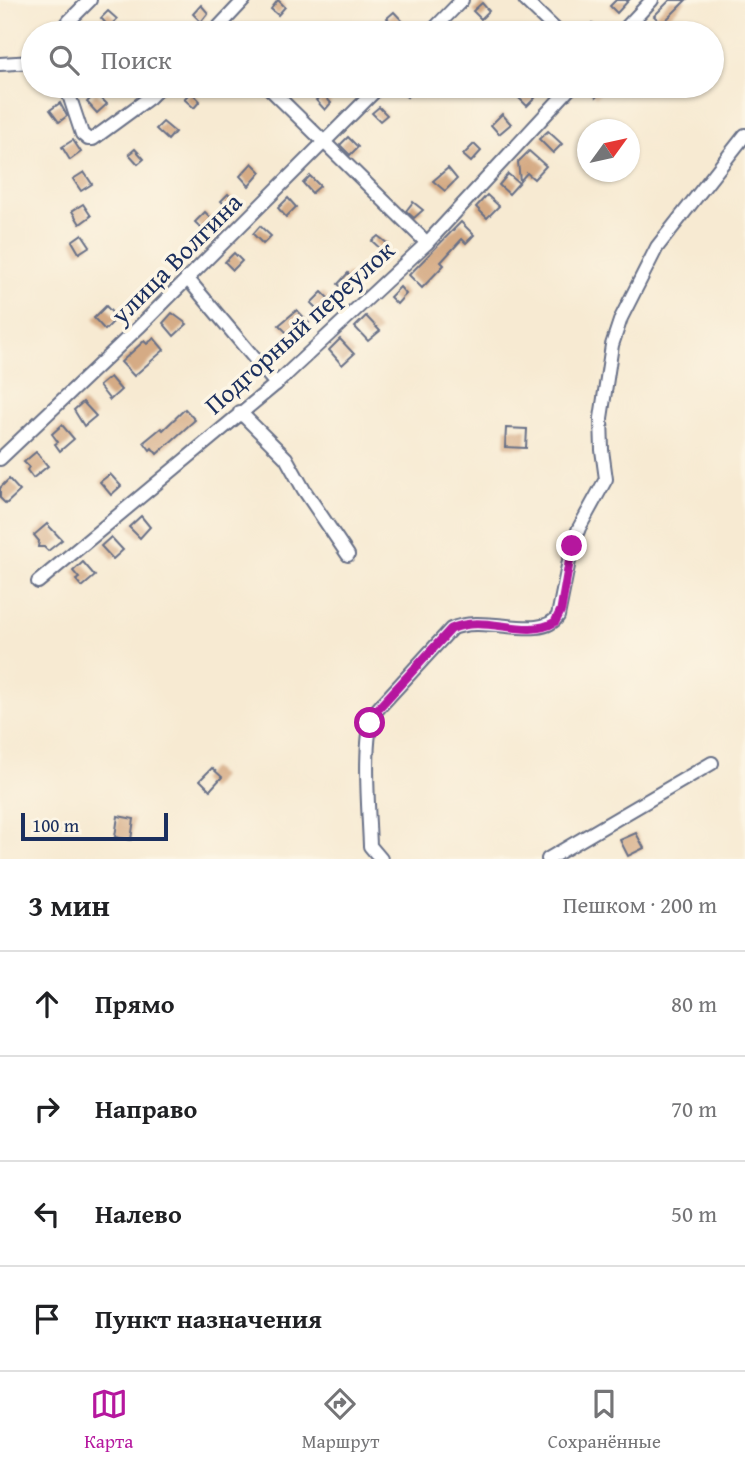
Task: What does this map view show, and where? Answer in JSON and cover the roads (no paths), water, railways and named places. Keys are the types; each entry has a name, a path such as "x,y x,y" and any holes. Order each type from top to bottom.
{"street":[{"path":"69,21 90,0"},
{"path":"225,21 244,0"},
{"path":"442,21 462,0"},
{"path":"525,0 547,21"},
{"path":"632,21 652,0"},
{"path":"0,64 21,63"},
{"path":"70,98 82,134 89,139 97,138 149,98"},
{"path":"279,98 427,243"},
{"name":"улица Волгина","path":"0,460 368,98"},
{"name":"Подгорный переулок","path":"38,582 276,384 427,243 561,98"},
{"path":"381,859 370,846 368,743 374,713 451,629 463,623 476,622 543,627 555,622 572,546 606,479 601,418 612,345 621,318 657,247 745,135"},
{"path":"187,278 276,384"},
{"path":"240,412 286,458 348,555"},
{"path":"548,859 712,763"}]}
